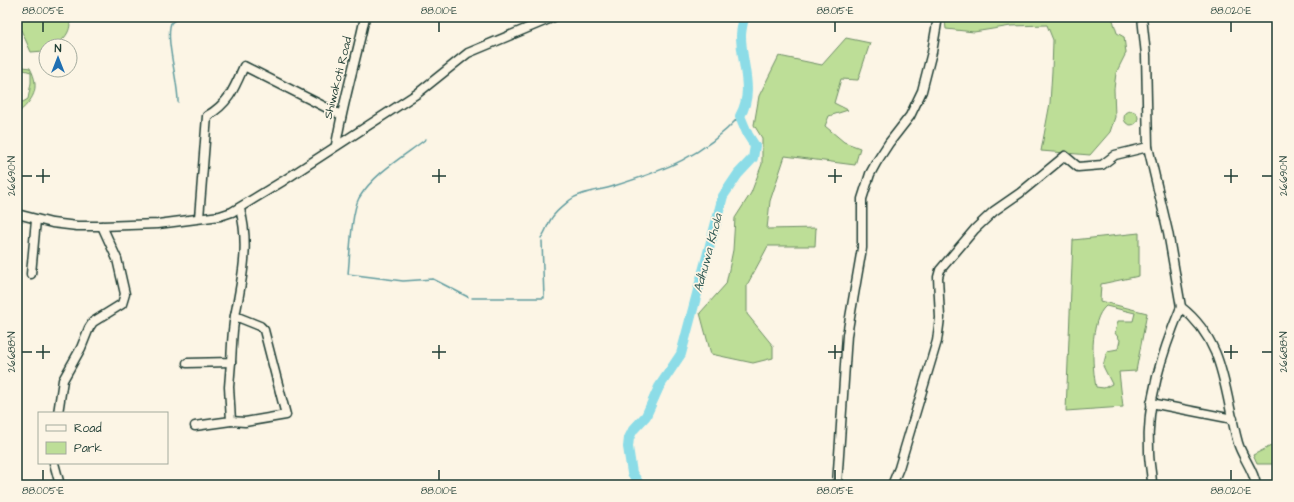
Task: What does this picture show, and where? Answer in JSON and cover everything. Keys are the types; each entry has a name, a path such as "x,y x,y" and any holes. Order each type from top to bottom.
{"street":[{"name":"Shiwakoti Road","path":"336,145 341,115 358,51 365,17"},
{"path":"17,214 36,220 77,226 102,226 158,224 220,216 240,209 336,145 418,93 468,53 554,17"},
{"path":"837,485 847,335 862,248 862,199 873,169 889,143 910,116 922,91 932,52 938,17"},
{"path":"1142,17 1146,55 1148,147 1168,232 1181,307 1155,380 1150,403 1149,452 1152,485"},
{"path":"200,218 207,116 220,108 230,97 244,66 341,115"},
{"path":"892,485 899,468 937,341 940,318 938,277 940,270 994,211 1020,193 1065,156 1078,167 1092,166 1102,164 1115,155 1148,147"},
{"path":"231,421 229,387 231,362 235,316 245,254 246,234 240,209"},
{"path":"31,274 36,220"},
{"path":"58,412 64,380 81,348 89,328 93,322 122,304 125,299 117,259 102,226"},
{"path":"1181,307 1193,316 1203,328 1211,343 1227,384 1238,444 1255,478 1256,485"},
{"path":"195,426 231,421 245,422 286,415 264,330 260,326 235,316"},
{"path":"187,364 231,362"},
{"path":"1150,403 1234,418"},
{"path":"54,464 60,485"}],"green space":[{"path":"17,17 64,17 70,21 70,26 64,38 38,38 38,51 31,52 17,21"},
{"path":"968,17 1112,17 1117,33 1124,37 1126,53 1116,73 1114,89 1115,117 1110,132 1090,155 1041,151 1050,103 1052,71 1053,40 1047,25 1011,26 974,32 946,29 945,21"},
{"path":"846,38 870,43 858,80 841,79 834,103 848,110 829,116 825,126 844,142 860,148 855,165 785,156 770,201 767,229 816,228 815,246 768,246 747,285 747,314 773,346 773,358 753,363 711,354 700,313 726,284 733,250 735,218 751,193 762,164 762,138 754,125 759,96 779,56 822,65"},
{"path":"17,66 30,68 35,82 35,88 31,99 17,114 17,99 23,102 28,99 31,83 31,72 24,70 20,72 17,84"},
{"path":"1131,111 1136,113 1138,118 1136,123 1131,125 1126,123 1124,118 1126,113"},
{"path":"1139,233 1139,276 1101,284 1100,301 1147,313 1136,371 1119,372 1123,407 1066,411 1073,240","holes":["1106,306 1135,313 1133,321 1118,321 1115,333 1120,340 1118,349 1107,351 1103,366 1112,384 1104,388 1096,387 1093,368 1093,344 1094,333 1101,313"]},
{"path":"1277,443 1277,464 1257,464 1253,455"}],"waterway":[{"path":"178,102 170,30 171,23 179,17"},
{"name":"Adhuwa Khola","path":"640,485 632,473 628,447 629,438 633,430 646,416 659,387 681,354 723,196 738,174 753,158 755,146 748,135 740,116 744,106 747,87 741,36 744,17"},
{"path":"541,238 555,214 570,200 586,193 609,188 666,168 697,152 726,130 740,116"},
{"path":"426,139 381,173 365,189 359,198 354,214 348,274 403,281 433,279 468,297"},
{"path":"472,298 544,298 542,241"}]}
